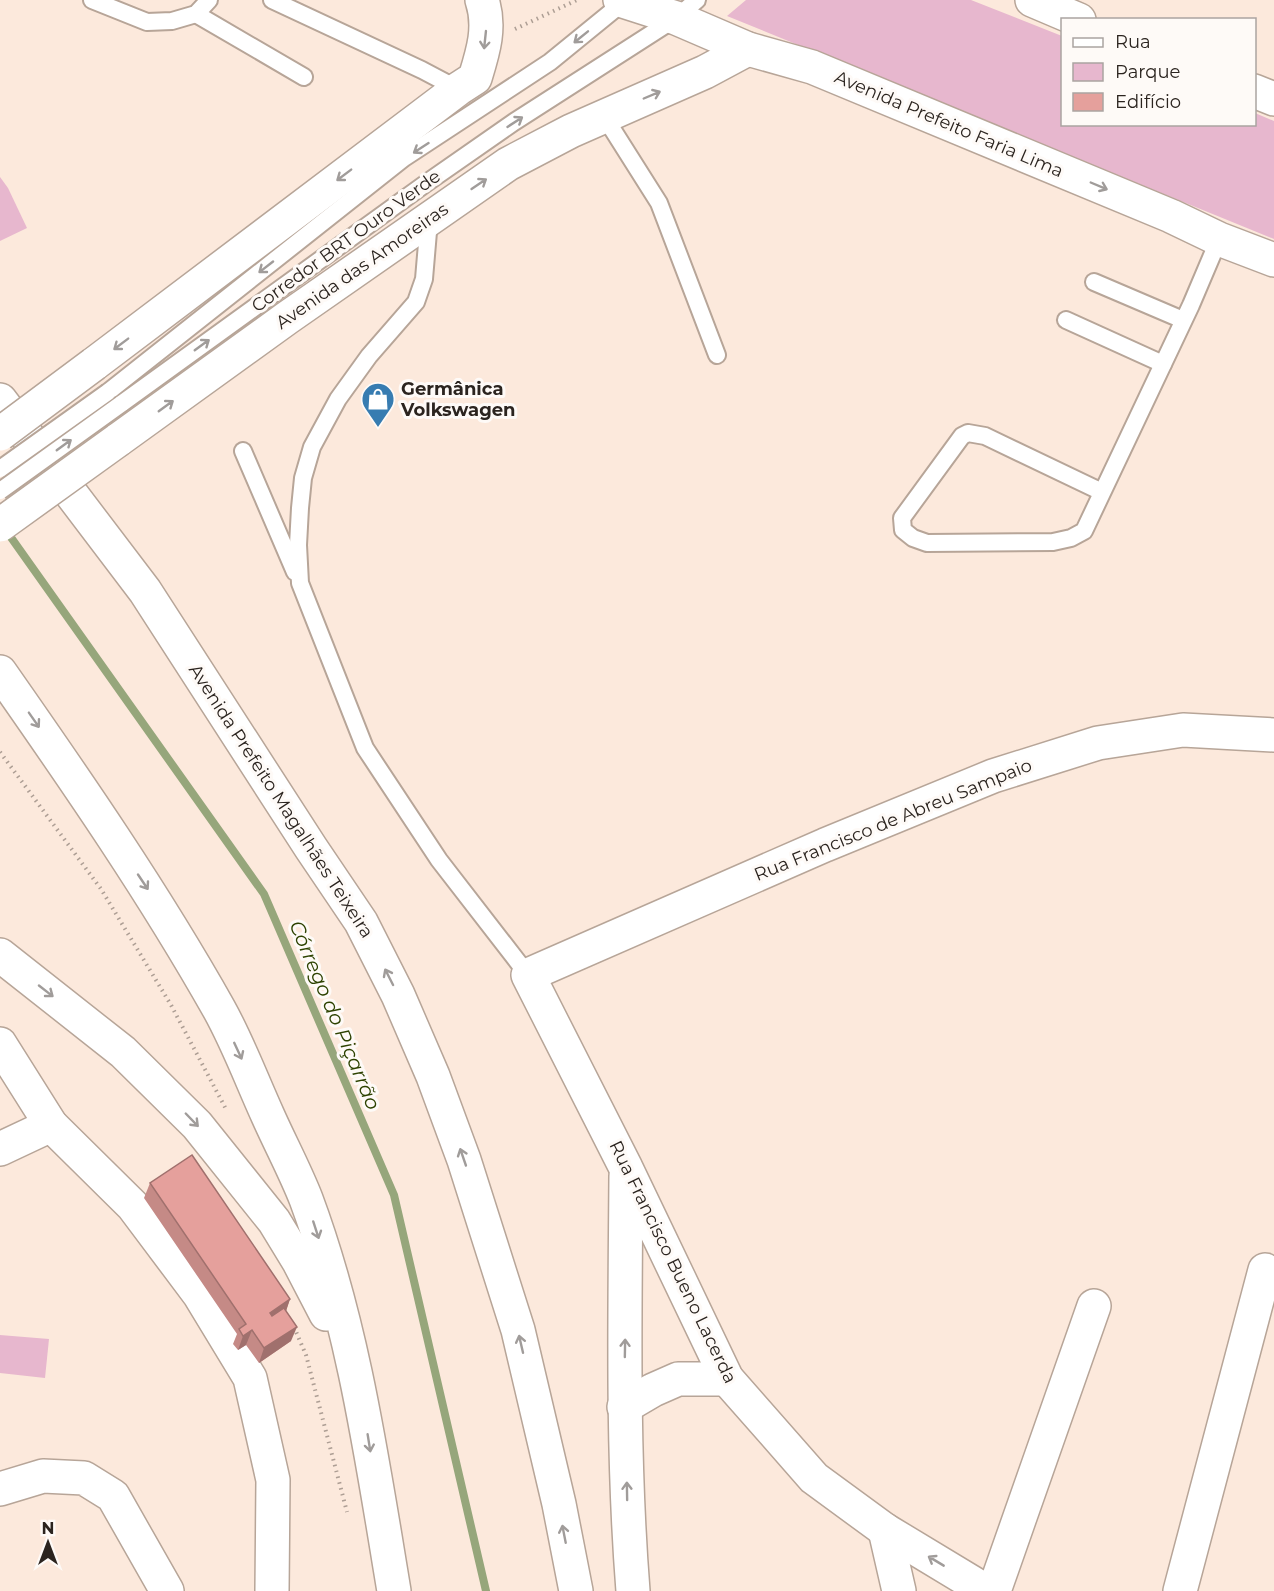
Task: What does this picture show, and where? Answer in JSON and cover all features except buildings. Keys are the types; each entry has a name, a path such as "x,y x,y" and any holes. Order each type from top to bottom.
{"main road":[{"path":"0,434 101,378 467,84 486,43 486,12 482,0"},
{"path":"1032,0 1074,18"},
{"name":"Avenida Prefeito Faria Lima","path":"623,1 686,9 748,49 812,67 1171,216 1219,239 1274,260"},
{"name":"Avenida das Amoreiras","path":"0,525 287,318 508,164 604,116 705,72 748,49"},
{"path":"1256,92 1274,99"},
{"name":"Avenida Prefeito Magalhães Teixeira","path":"0,400 145,591 361,922 398,995 433,1076 464,1160 518,1330 559,1504 576,1591"},
{"path":"0,672 73,776 149,891 220,1012 306,1198 337,1296 366,1425 394,1591"},
{"name":"Rua Francisco de Abreu Sampaio","path":"528,975 825,845 993,776 1098,743 1184,730 1274,735"},
{"path":"0,955 123,1052 211,1142 281,1231 322,1305 357,1385"},
{"name":"Rua Francisco Bueno Lacerda","path":"528,975 626,1168 727,1379 814,1478 885,1530 986,1591"},
{"path":"0,1044 51,1125 132,1206 199,1294 250,1378 273,1480 272,1591"},
{"path":"0,1149 51,1125"},
{"path":"626,1168 624,1407 628,1530 633,1591"},
{"path":"1180,1591 1265,1270"},
{"path":"994,1591 1094,1306"},
{"path":"624,1407 678,1379 727,1379"},
{"path":"0,1489 43,1476 84,1478 114,1496 166,1591"},
{"path":"885,1530 899,1591"}],"lane":[{"path":"92,0 147,22 172,21 196,14 209,0"},
{"path":"272,0 422,70 467,84"},
{"name":"Corredor BRT Ouro Verde","path":"0,469 101,378 404,158 550,62 623,1"},
{"name":"Corredor BRT Ouro Verde","path":"0,491 425,184 514,122 686,9"},
{"path":"196,14 304,77"},
{"path":"604,116 659,203 717,356"},
{"path":"300,583 298,545 300,508 303,478 312,447 338,399 369,356 416,302 424,279 429,220"},
{"path":"1102,492 985,436 968,433 962,436 902,519 903,530 913,538 927,543 1053,542 1071,538 1084,531 1184,320 1219,239"},
{"path":"1094,282 1184,320"},
{"path":"1066,320 1163,364"},
{"path":"243,451 300,583 365,748 439,860 528,975"}],"path":[{"path":"486,43 577,0"}],"green space":[{"path":"746,0 971,0 1061,36 1061,126 1256,126 1256,113 1274,121 1274,239 727,16"},
{"path":"0,177 8,188 27,228 0,241"},
{"path":"0,1335 49,1339 45,1378 0,1373"}],"waterway":[{"name":"Córrego do Piçarrão","path":"5,529 264,894 394,1195 486,1591"}],"place":[{"name":"Germânica Volkswagen","path":"378,428"}]}
